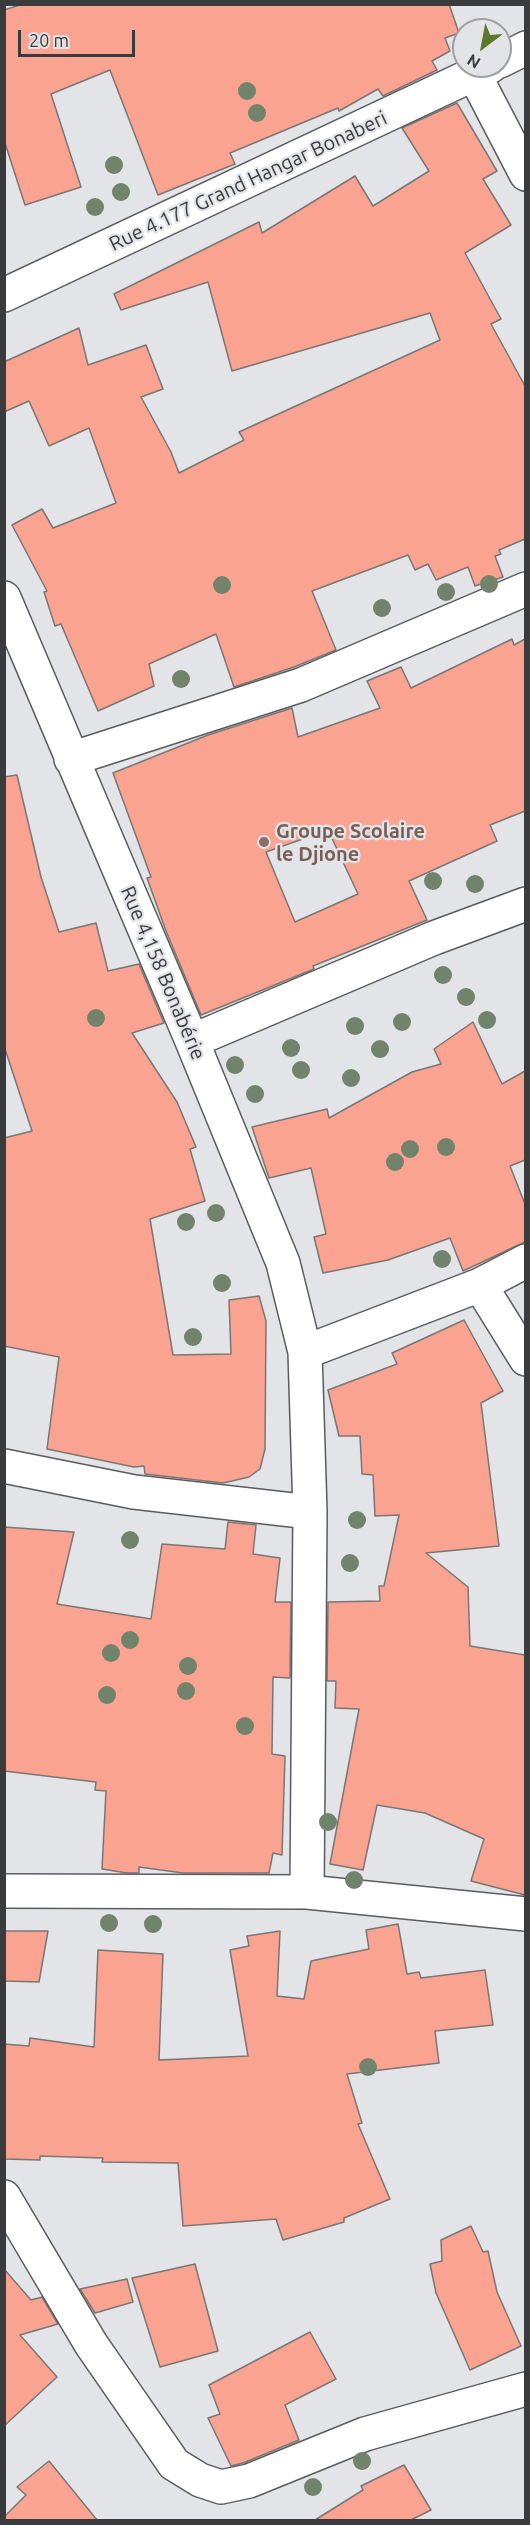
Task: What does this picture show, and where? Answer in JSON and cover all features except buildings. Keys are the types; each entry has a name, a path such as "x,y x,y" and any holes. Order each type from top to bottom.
{"street":[{"name":"Rue 4.177 Grand Hangar Bonaberi","path":"4,295 465,78"},
{"path":"492,78 525,174"},
{"path":"71,759 301,685 525,589"},
{"name":"Rue 4,158 Bonabérie","path":"4,598 192,1041 283,1263 304,1352 310,1512 307,1892"},
{"path":"192,1041 434,938 525,904"},
{"path":"304,1352 480,1284 525,1261"},
{"path":"480,1284 525,1359"},
{"path":"4,1466 134,1492 310,1512"},
{"path":"4,1891 307,1892 525,1914"},
{"path":"4,2197 91,2344 174,2463 200,2480 221,2487 249,2481 365,2434 525,2389"}],"place":[{"name":"Groupe Scolaire le Djione","path":"264,842"}]}
